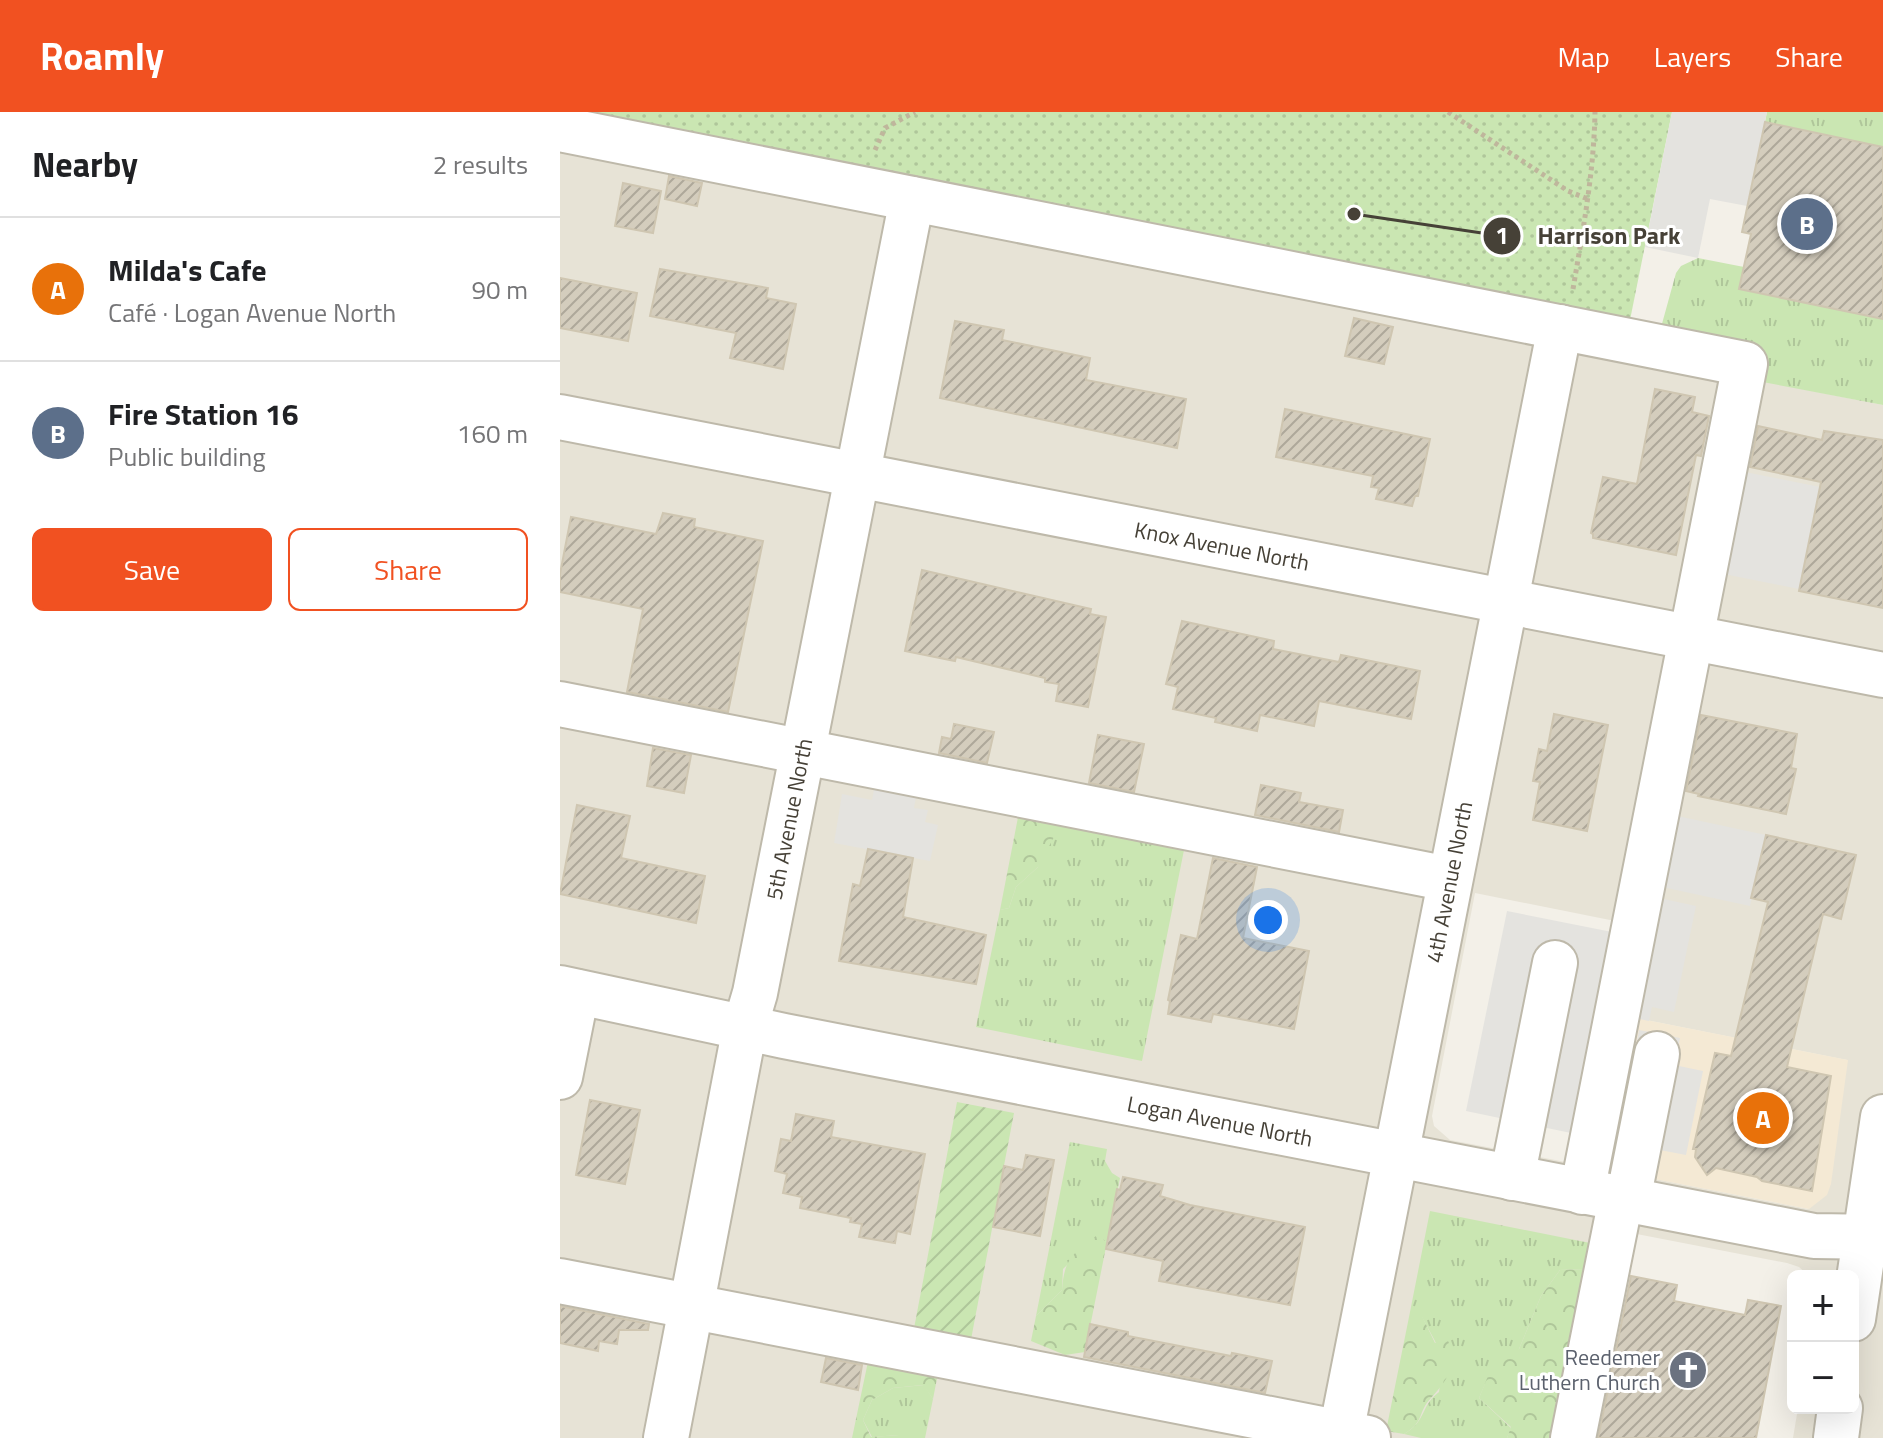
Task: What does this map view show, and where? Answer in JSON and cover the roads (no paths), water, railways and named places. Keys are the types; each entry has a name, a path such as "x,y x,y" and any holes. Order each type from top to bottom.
{"street":[{"path":"560,129 1745,364 1692,637 1573,1438"},
{"name":"5th Avenue North","path":"666,1438 745,1027 755,993 912,199"},
{"name":"4th Avenue North","path":"1350,1436 1395,1156 1560,327"},
{"name":"Knox Avenue North","path":"560,417 1883,675"},
{"path":"560,704 1449,879"},
{"path":"1512,1178 1555,963"},
{"path":"560,1077 568,990"},
{"name":"Logan Avenue North","path":"568,990 1395,1156 1814,1236 1874,1237"},
{"path":"1611,1197 1657,1054"},
{"path":"1859,1296 1874,1237 1883,1117"},
{"path":"560,1281 1350,1436"},
{"path":"1836,1438 1839,1414"}],"place":[{"name":"Harrison Park","path":"1354,214"},
{"name":"Fire Station 16","path":"1807,224"},
{"name":"Milda's Cafe","path":"1763,1118"},
{"name":"Reedemer Luthern Church","path":"1688,1370"}]}
